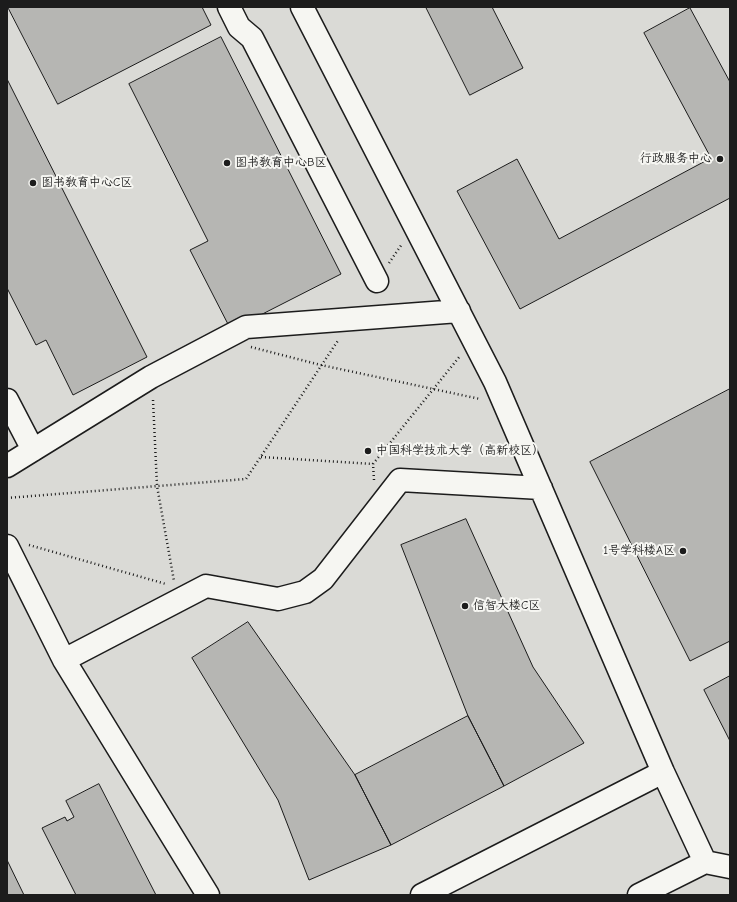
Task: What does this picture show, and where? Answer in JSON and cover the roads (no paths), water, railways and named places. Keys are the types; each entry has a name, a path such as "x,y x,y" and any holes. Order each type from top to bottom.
{"street":[{"path":"229,7 239,27 252,38 377,281"},
{"path":"302,7 459,312 504,404 663,772 705,862"},
{"path":"7,466 151,377 246,327 459,312"},
{"path":"7,400 33,450"},
{"path":"61,654 206,586 278,599 305,592 323,579 400,480 541,488"},
{"path":"15,544 61,654 208,895"},
{"path":"61,654 175,586"},
{"path":"422,895 663,772"},
{"path":"639,895 705,862 730,867"}],"place":[{"name":"行政服务中心","path":"720,159"},
{"name":"图书教育中心B区","path":"227,163"},
{"name":"图书教育中心C区","path":"33,183"},
{"name":"中国科学技术大学（高新校区）","path":"368,451"},
{"name":"1号学科楼A区","path":"683,551"},
{"name":"信智大楼C区","path":"465,606"}]}
